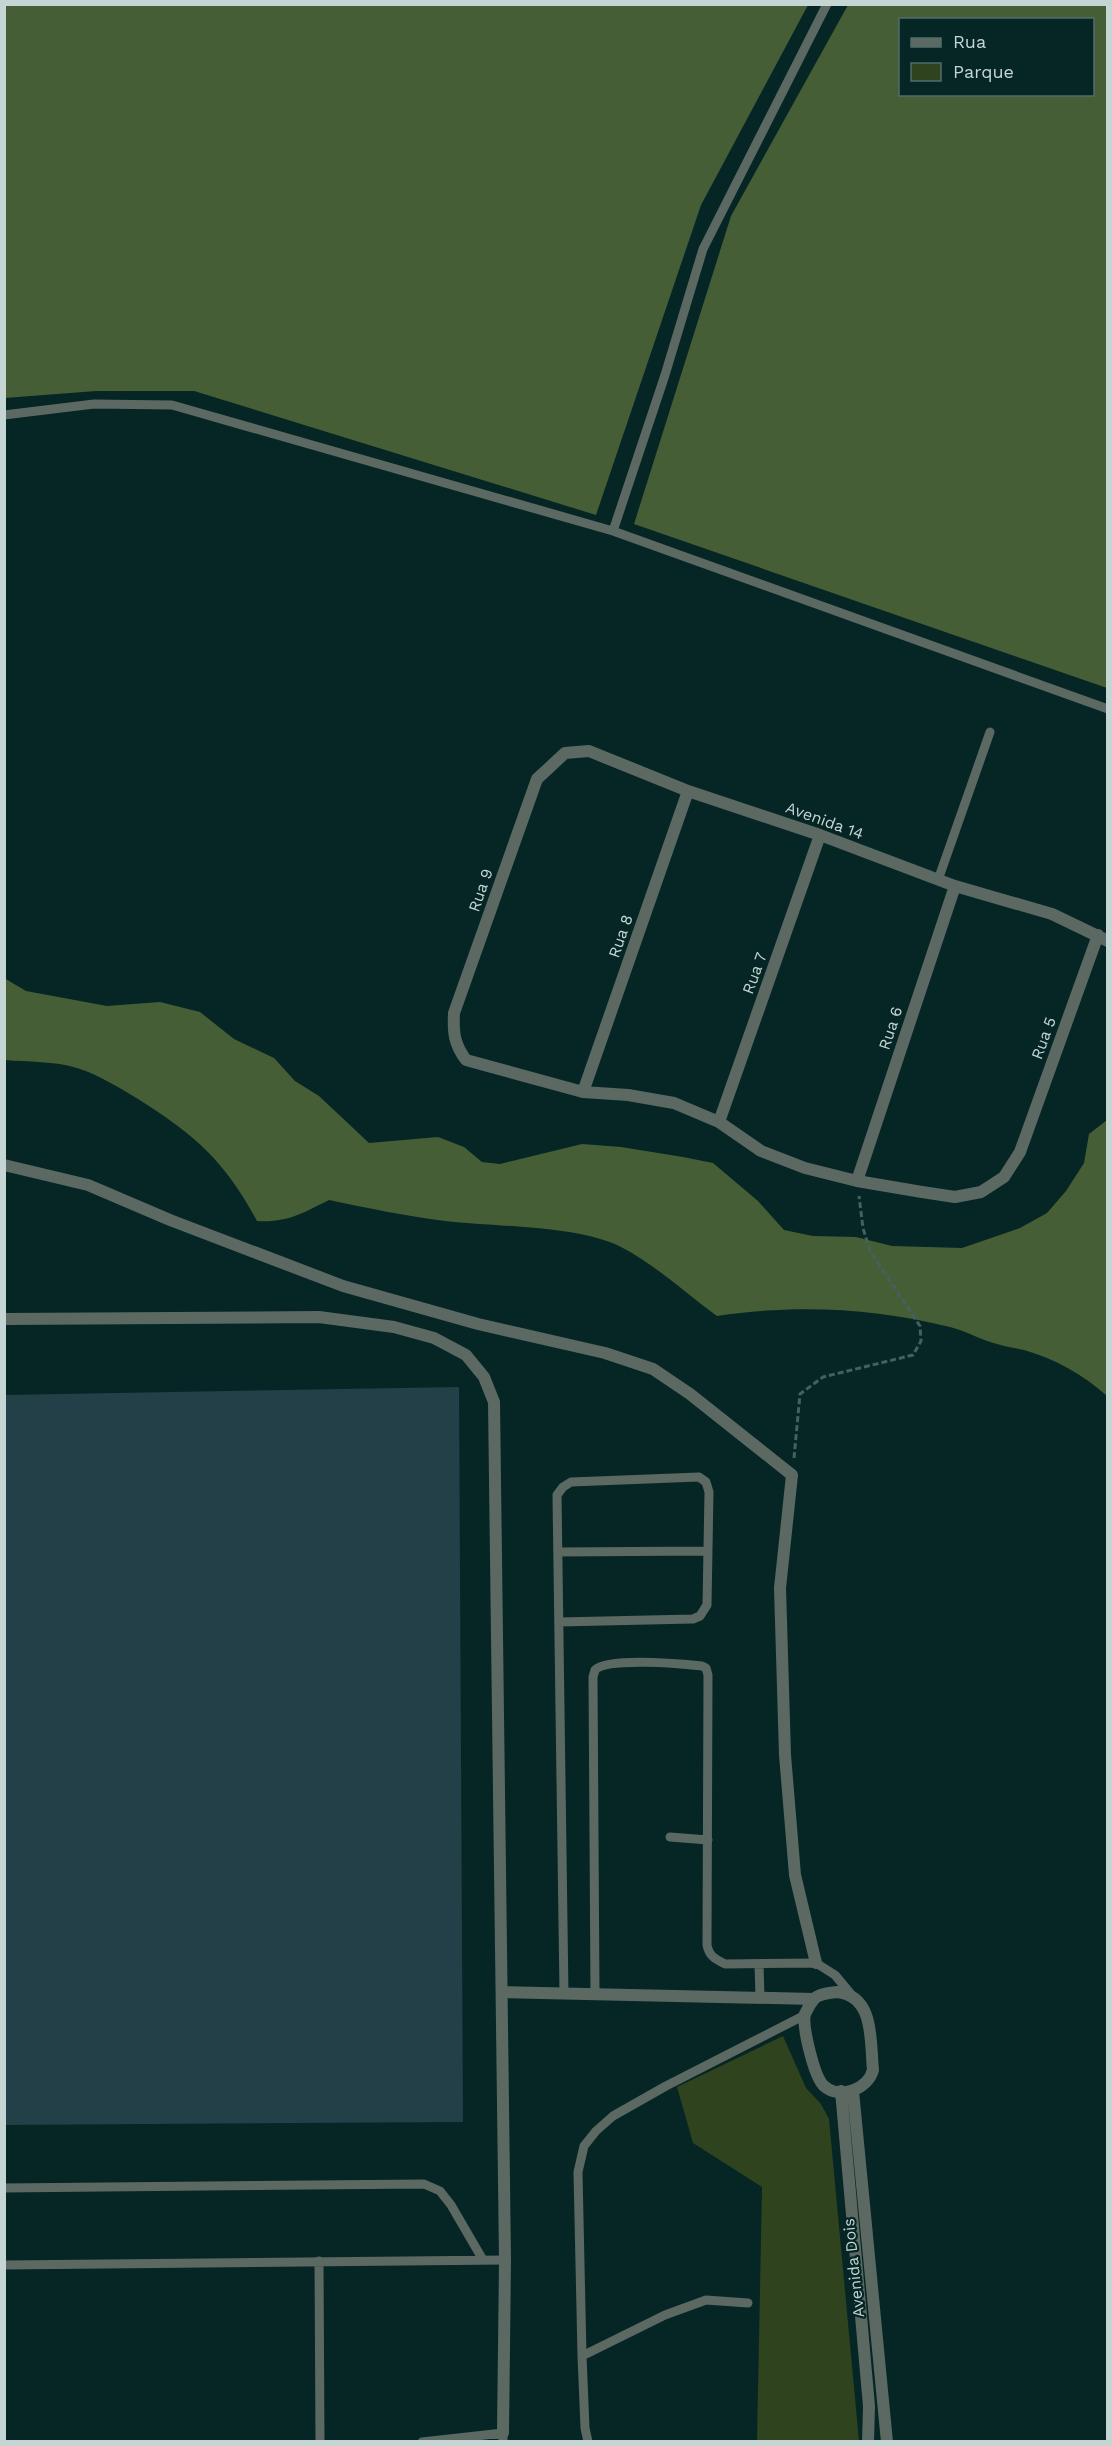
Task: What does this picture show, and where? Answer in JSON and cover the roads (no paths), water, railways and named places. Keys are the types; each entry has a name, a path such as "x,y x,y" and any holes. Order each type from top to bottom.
{"street":[{"name":"Avenida 14","path":"537,779 565,753 589,751 688,791 820,835 955,886 1052,914 1102,938"},
{"name":"Rua 9","path":"454,1013 537,779"},
{"name":"Rua 8","path":"583,1092 688,791"},
{"name":"Rua 7","path":"719,1122 820,835"},
{"name":"Rua 6","path":"857,1181 955,886"},
{"name":"Rua 5","path":"454,1013 453,1035 458,1049 466,1059 583,1092 628,1095 674,1103 719,1122 761,1151 805,1168 857,1181 955,1197 981,1192 1004,1177 1020,1152 1102,938"},
{"path":"4,1165 88,1185 170,1220 344,1286 478,1323 605,1353 653,1369 690,1394 792,1475 780,1588 784,1755 795,1875 816,1963"},
{"path":"4,1319 319,1317 394,1327 434,1338 466,1355 484,1377 494,1402 505,2260 503,2437"},
{"path":"502,1992 814,1999 824,1994 850,1993 862,2005 867,2016 873,2070 865,2085 847,2091 832,2091 823,2085 812,2064 805,2015 814,1999"},
{"name":"Avenida Dois","path":"847,2091 869,2406 868,2442"},
{"name":"Avenida Dois","path":"847,2091 887,2442"}],"lane":[{"path":"613,531 665,375 703,249 827,4"},
{"path":"4,415 94,404 172,405 613,531 1107,709"},
{"path":"938,880 990,732"},
{"path":"559,1622 693,1619 700,1616 707,1605 709,1492 706,1482 699,1477 571,1482 557,1495 564,1994"},
{"path":"558,1552 708,1551"},
{"path":"595,1994 593,1677 599,1665 606,1663 669,1663 706,1668 708,1675 707,1945 709,1953 716,1960 725,1964 816,1963 835,1975 850,1993"},
{"path":"670,1837 708,1840"},
{"path":"759,1964 760,1998"},
{"path":"588,2442 585,2428 582,2356 578,2172 584,2146 613,2116 666,2086 805,2015"},
{"path":"4,2188 424,2184 440,2191 451,2205 483,2260"},
{"path":"4,2265 505,2260"},
{"path":"319,2261 320,2442"},
{"path":"582,2356 664,2315 706,2300 748,2303"},
{"path":"422,2442 503,2437"}]}
